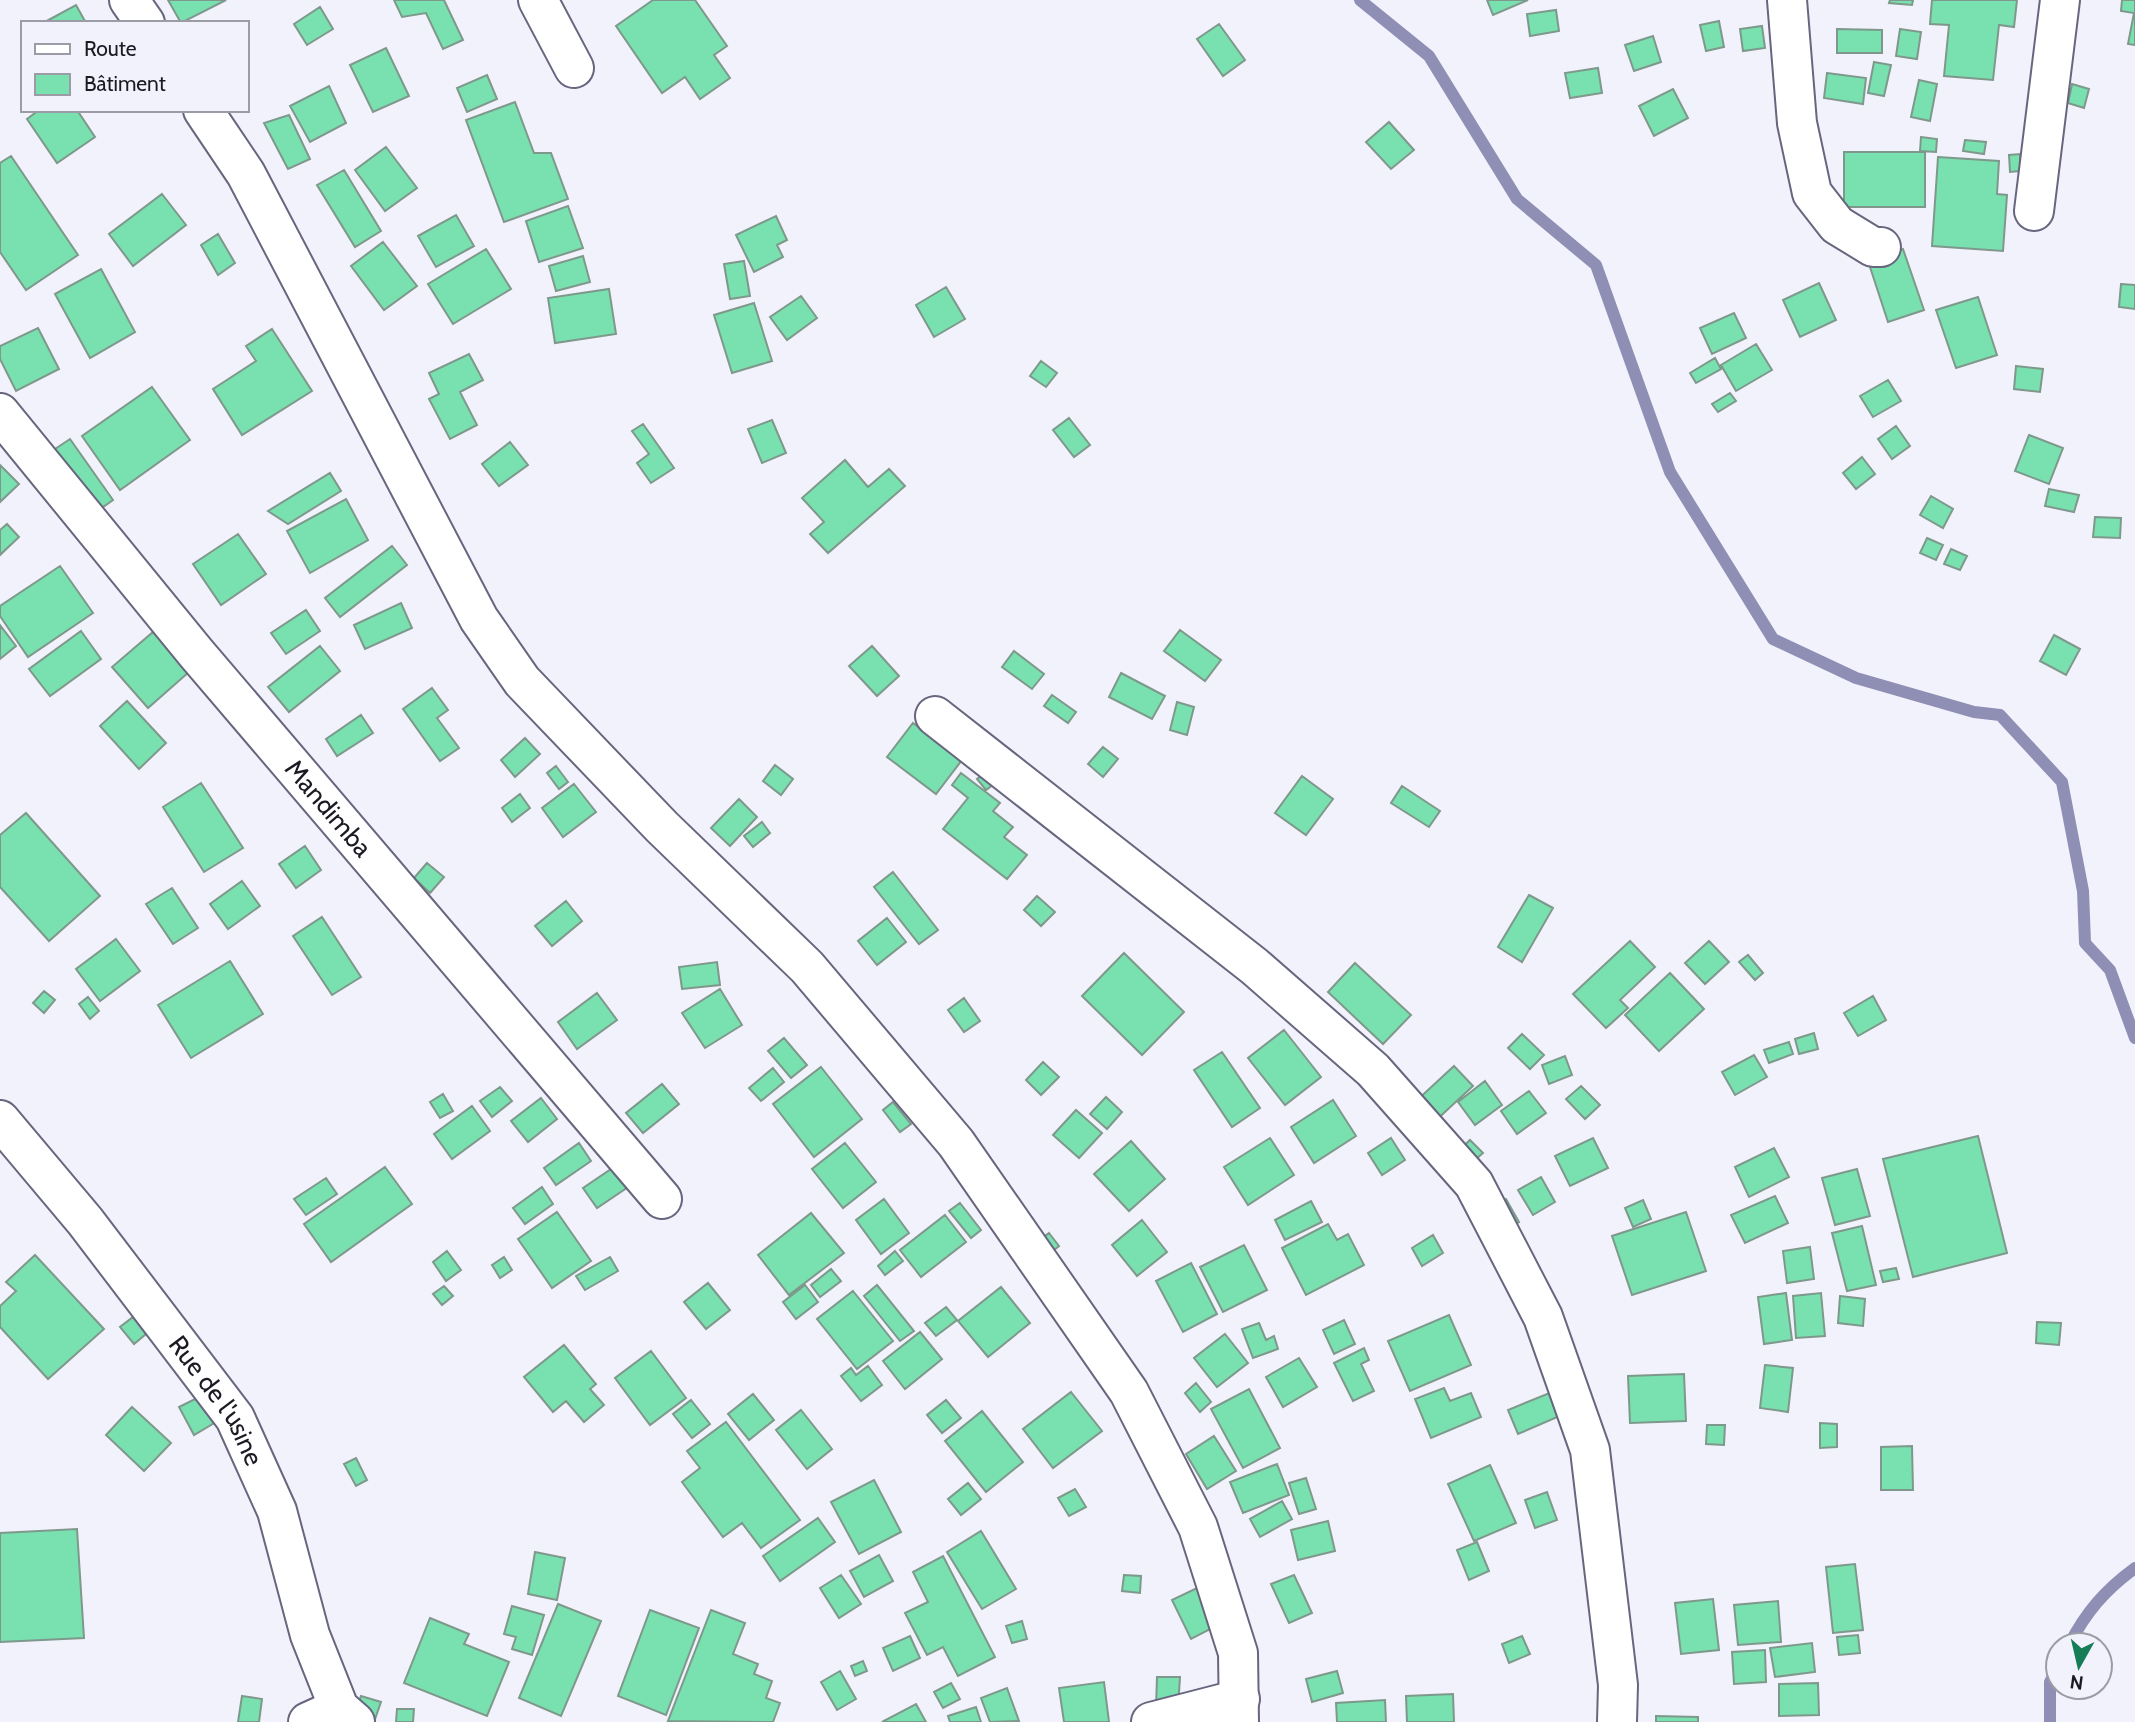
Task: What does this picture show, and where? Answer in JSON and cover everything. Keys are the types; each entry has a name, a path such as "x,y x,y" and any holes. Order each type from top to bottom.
{"street":[{"path":"129,0 144,21"},
{"path":"538,0 574,68"},
{"path":"1787,0 1797,123 1812,193 1837,225 1873,247 1881,247"},
{"path":"2034,211 2060,0"},
{"path":"204,112 246,174 479,619 522,681 662,827 807,967 956,1143 1129,1392 1198,1527 1238,1653 1239,1710 1151,1722"},
{"name":"Mandimba","path":"0,413 196,653 662,1199"},
{"path":"935,716 1254,966 1373,1070 1474,1184 1543,1317 1590,1450 1619,1685 1617,1722"},
{"name":"Rue de l'usine","path":"0,1120 85,1221 235,1418 277,1511 334,1717"}],"building":[{"path":"168,0 226,0 185,21 180,21"},
{"path":"394,0 444,0 463,40 443,49 426,13 402,17"},
{"path":"653,0 695,0 727,46 714,55 730,78 700,99 685,77 662,93 616,26"},
{"path":"1487,0 1528,0 1493,15"},
{"path":"1890,0 1913,0 1912,5 1889,3"},
{"path":"1932,0 2017,0 2014,27 1999,25 1993,80 1944,76 1949,25 1930,24"},
{"path":"2122,0 2135,0 2135,45 2128,44 2134,13 2121,11"},
{"path":"76,5 85,21 47,21"},
{"path":"320,7 333,29 307,45 294,24"},
{"path":"1556,10 1559,31 1530,36 1527,14"},
{"path":"1719,21 1724,47 1706,51 1700,25"},
{"path":"1219,24 1245,60 1223,76 1197,39"},
{"path":"1762,26 1765,48 1743,51 1740,29"},
{"path":"1837,29 1882,30 1882,53 1837,53"},
{"path":"1900,29 1921,32 1917,59 1896,56"},
{"path":"1653,36 1661,62 1634,71 1625,45"},
{"path":"386,48 409,96 373,112 350,65"},
{"path":"1874,62 1891,65 1884,96 1868,93"},
{"path":"1598,68 1602,93 1570,98 1565,73"},
{"path":"1827,73 1866,78 1863,104 1824,98"},
{"path":"487,75 497,99 467,112 457,88"},
{"path":"1919,80 1937,84 1930,121 1911,117"},
{"path":"2072,84 2089,89 2084,108 2068,103"},
{"path":"329,86 346,123 310,142 290,106"},
{"path":"1673,89 1688,118 1654,136 1639,106"},
{"path":"515,102 534,153 551,153 568,199 504,222 466,120"},
{"path":"36,112 78,112 95,137 57,163 27,119"},
{"path":"289,115 310,159 288,169 264,123"},
{"path":"1389,122 1414,150 1391,169 1366,142"},
{"path":"1921,137 1937,139 1936,152 1920,151"},
{"path":"1965,140 1986,142 1984,154 1963,151"},
{"path":"386,147 417,188 385,211 355,170"},
{"path":"1844,152 1925,152 1925,207 1844,207"},
{"path":"2020,154 2020,171 2010,172 2009,155"},
{"path":"11,156 78,255 26,290 0,252 0,163"},
{"path":"1938,157 1999,161 1997,194 2007,195 2003,251 1932,246"},
{"path":"344,170 381,231 355,247 317,185"},
{"path":"162,194 186,225 133,266 109,234"},
{"path":"568,206 583,248 539,262 526,221"},
{"path":"456,215 474,246 436,267 418,236"},
{"path":"776,216 787,240 777,245 783,257 754,272 736,235"},
{"path":"218,234 235,263 218,275 201,245"},
{"path":"383,242 417,286 384,310 351,266"},
{"path":"486,249 511,289 453,324 428,284"},
{"path":"1903,249 1924,310 1888,322 1868,261"},
{"path":"583,256 590,282 556,291 549,266"},
{"path":"744,261 750,296 730,299 724,264"},
{"path":"101,269 135,332 90,358 55,294"},
{"path":"1819,283 1836,320 1800,337 1783,300"},
{"path":"2121,284 2135,285 2135,309 2119,307"},
{"path":"946,287 965,319 934,337 916,305"},
{"path":"609,289 616,334 555,343 548,298"},
{"path":"801,296 817,318 787,340 770,317"},
{"path":"1978,297 1997,355 1956,368 1936,310"},
{"path":"754,303 772,361 732,373 714,315"},
{"path":"1734,313 1746,338 1712,354 1700,328"},
{"path":"38,328 59,369 16,391 0,359 0,346"},
{"path":"272,329 312,391 242,435 213,389 256,361 246,346"},
{"path":"1756,344 1772,370 1736,391 1721,365"},
{"path":"469,354 483,380 460,392 477,425 450,439 429,399 439,394 429,373"},
{"path":"1715,358 1721,369 1696,383 1690,373"},
{"path":"1041,361 1057,373 1046,387 1030,376"},
{"path":"2016,366 2043,369 2040,392 2014,389"},
{"path":"1888,380 1901,401 1873,417 1860,396"},
{"path":"152,387 190,440 120,490 82,436"},
{"path":"1730,393 1736,401 1718,412 1712,404"},
{"path":"1069,418 1090,445 1074,457 1053,430"},
{"path":"772,420 786,453 762,463 748,429"},
{"path":"643,424 674,468 651,483 637,463 649,454 632,431"},
{"path":"1896,426 1910,446 1892,459 1878,439"},
{"path":"2029,435 2063,448 2049,484 2015,471"},
{"path":"70,439 113,500 89,517 46,455"},
{"path":"510,442 528,465 499,486 482,464"},
{"path":"1862,457 1875,474 1856,489 1843,473"},
{"path":"845,460 868,487 889,469 905,486 828,553 810,534 824,522 802,498"},
{"path":"0,465 19,484 0,502"},
{"path":"330,473 341,491 288,524 268,511"},
{"path":"2049,489 2079,495 2074,512 2045,506"},
{"path":"1931,496 1953,509 1943,528 1920,515"},
{"path":"346,499 368,540 310,573 287,531"},
{"path":"2095,517 2121,518 2120,538 2093,537"},
{"path":"7,524 19,537 0,555 0,530"},
{"path":"238,534 266,574 221,605 193,564"},
{"path":"1927,538 1943,545 1936,560 1920,553"},
{"path":"392,546 407,565 340,617 325,598"},
{"path":"1951,549 1967,556 1960,570 1944,564"},
{"path":"60,566 93,613 28,657 0,616 0,606"},
{"path":"401,603 412,628 365,649 354,625"},
{"path":"306,610 320,631 286,654 271,633"},
{"path":"0,625 16,646 0,659"},
{"path":"1180,630 1221,660 1205,681 1164,651"},
{"path":"81,631 101,659 50,696 29,669"},
{"path":"153,632 189,672 148,708 112,667"},
{"path":"2054,635 2080,649 2066,675 2040,661"},
{"path":"320,646 340,671 289,712 268,687"},
{"path":"872,646 899,676 877,696 849,666"},
{"path":"1014,651 1044,674 1032,689 1002,667"},
{"path":"1121,673 1165,696 1152,719 1109,697"},
{"path":"432,688 448,710 437,718 459,748 440,761 403,709"},
{"path":"1052,695 1076,712 1068,723 1044,706"},
{"path":"127,701 166,743 139,769 100,726"},
{"path":"1177,702 1194,707 1187,735 1170,730"},
{"path":"361,715 373,733 337,756 326,739"},
{"path":"913,723 962,760 936,794 887,757"},
{"path":"525,738 540,754 515,777 501,760"},
{"path":"1103,747 1118,759 1103,777 1088,764"},
{"path":"775,765 793,779 781,795 763,781"},
{"path":"556,766 568,782 559,789 547,773"},
{"path":"961,773 1000,803 993,811 1013,827 1004,837 1027,855 1007,879 943,829 968,798 952,785"},
{"path":"985,773 994,784 986,790 977,779"},
{"path":"1302,776 1333,799 1306,835 1275,813"},
{"path":"201,783 243,848 204,872 163,807"},
{"path":"574,784 596,812 563,837 542,808"},
{"path":"1402,786 1440,811 1429,827 1391,803"},
{"path":"520,794 530,808 512,822 502,808"},
{"path":"739,799 757,817 730,846 711,828"},
{"path":"26,813 100,896 49,941 0,887 0,835"},
{"path":"762,822 770,833 753,847 744,836"},
{"path":"305,846 321,870 296,888 279,864"},
{"path":"427,863 444,877 430,893 414,878"},
{"path":"893,872 938,930 919,944 874,887"},
{"path":"242,881 260,906 228,929 210,904"},
{"path":"172,888 198,928 173,944 146,904"},
{"path":"1529,895 1553,908 1522,962 1498,947"},
{"path":"1037,896 1055,912 1041,926 1024,910"},
{"path":"566,901 582,921 552,946 535,926"},
{"path":"322,917 361,977 332,995 293,936"},
{"path":"887,918 906,942 877,965 858,941"},
{"path":"116,939 140,971 100,1001 76,969"},
{"path":"1630,941 1655,967 1620,1000 1628,1008 1606,1028 1573,994"},
{"path":"1709,941 1729,962 1705,984 1685,963"},
{"path":"1124,953 1184,1012 1142,1055 1082,996"},
{"path":"1748,955 1763,973 1755,980 1739,962"},
{"path":"230,961 263,1014 191,1058 158,1005"},
{"path":"717,962 720,985 682,989 679,967"},
{"path":"1355,963 1411,1015 1383,1044 1328,992"},
{"path":"1670,973 1704,1009 1659,1051 1625,1015"},
{"path":"720,989 742,1025 705,1048 682,1013"},
{"path":"44,991 55,1000 44,1013 33,1003"},
{"path":"597,993 617,1020 577,1049 558,1022"},
{"path":"1873,996 1886,1020 1858,1036 1844,1013"},
{"path":"88,997 99,1011 90,1019 79,1004"},
{"path":"964,998 980,1021 964,1032 948,1010"},
{"path":"1284,1030 1321,1077 1285,1105 1248,1058"},
{"path":"1814,1033 1818,1049 1799,1054 1795,1039"},
{"path":"1522,1034 1544,1055 1530,1069 1508,1048"},
{"path":"784,1038 807,1065 791,1078 768,1051"},
{"path":"1789,1042 1793,1054 1769,1063 1764,1050"},
{"path":"1222,1052 1260,1108 1232,1127 1194,1070"},
{"path":"1754,1055 1767,1077 1735,1095 1722,1072"},
{"path":"1565,1056 1572,1075 1549,1084 1542,1065"},
{"path":"1043,1062 1059,1077 1041,1095 1026,1080"},
{"path":"1454,1066 1473,1086 1433,1123 1414,1103"},
{"path":"821,1067 862,1119 814,1157 773,1104"},
{"path":"773,1068 784,1082 761,1101 749,1088"},
{"path":"1485,1081 1502,1105 1475,1125 1458,1102"},
{"path":"662,1084 679,1104 643,1133 626,1113"},
{"path":"1581,1086 1600,1105 1585,1119 1566,1099"},
{"path":"500,1087 512,1101 492,1117 480,1101"},
{"path":"1529,1091 1546,1113 1517,1134 1501,1111"},
{"path":"443,1094 453,1111 440,1118 430,1102"},
{"path":"1106,1097 1122,1112 1107,1129 1090,1114"},
{"path":"541,1098 557,1119 528,1142 511,1121"},
{"path":"1333,1100 1356,1136 1314,1163 1291,1127"},
{"path":"893,1102 911,1124 900,1132 883,1110"},
{"path":"472,1106 490,1131 452,1159 434,1134"},
{"path":"1076,1110 1102,1133 1079,1158 1053,1135"},
{"path":"1978,1136 2007,1253 1913,1277 1883,1159"},
{"path":"1270,1138 1294,1175 1248,1205 1224,1167"},
{"path":"1391,1138 1405,1160 1382,1175 1368,1153"},
{"path":"1593,1138 1608,1168 1570,1186 1555,1156"},
{"path":"1470,1140 1483,1153 1468,1166 1456,1153"},
{"path":"1131,1141 1165,1179 1129,1211 1094,1174"},
{"path":"579,1143 591,1161 556,1185 544,1168"},
{"path":"845,1143 876,1182 843,1208 812,1169"},
{"path":"1774,1148 1789,1177 1749,1197 1735,1167"},
{"path":"623,1161 637,1181 597,1208 583,1188"},
{"path":"385,1167 412,1204 331,1262 304,1224"},
{"path":"1857,1169 1870,1216 1835,1225 1822,1178"},
{"path":"1541,1177 1555,1202 1533,1215 1518,1190"},
{"path":"326,1178 337,1194 306,1215 294,1199"},
{"path":"542,1187 553,1204 525,1224 513,1208"},
{"path":"1775,1196 1788,1223 1745,1243 1731,1215"},
{"path":"884,1199 909,1233 881,1254 856,1220"},
{"path":"1506,1199 1519,1222 1504,1230 1491,1207"},
{"path":"1643,1200 1651,1219 1633,1227 1625,1208"},
{"path":"1311,1201 1322,1222 1285,1240 1275,1220"},
{"path":"960,1203 981,1230 971,1238 949,1211"},
{"path":"557,1212 591,1261 552,1288 518,1239"},
{"path":"1686,1212 1706,1271 1632,1295 1612,1236"},
{"path":"811,1213 844,1253 789,1295 758,1255"},
{"path":"945,1215 966,1242 921,1277 900,1250"},
{"path":"1142,1220 1167,1252 1137,1276 1112,1245"},
{"path":"1328,1224 1337,1240 1348,1234 1364,1265 1306,1295 1282,1248"},
{"path":"1862,1226 1876,1285 1847,1291 1832,1233"},
{"path":"1049,1233 1059,1246 1045,1257 1035,1244"},
{"path":"1433,1235 1443,1253 1422,1266 1412,1248"},
{"path":"1244,1245 1267,1290 1223,1312 1200,1267"},
{"path":"1810,1247 1814,1279 1787,1283 1783,1251"},
{"path":"447,1251 461,1270 446,1281 433,1262"},
{"path":"895,1251 903,1261 885,1275 878,1266"},
{"path":"35,1255 104,1329 48,1379 0,1327 0,1306 16,1291 6,1282"},
{"path":"504,1257 512,1270 500,1278 492,1265"},
{"path":"610,1257 618,1271 585,1290 576,1276"},
{"path":"1191,1263 1217,1314 1183,1332 1156,1281"},
{"path":"1896,1268 1899,1279 1883,1282 1880,1271"},
{"path":"831,1269 841,1281 820,1297 811,1285"},
{"path":"708,1283 730,1310 706,1329 684,1302"},
{"path":"805,1285 818,1302 796,1319 783,1302"},
{"path":"877,1285 914,1331 900,1341 864,1296"},
{"path":"444,1286 453,1296 442,1305 433,1294"},
{"path":"1001,1287 1030,1323 988,1357 958,1321"},
{"path":"853,1291 893,1341 857,1369 817,1319"},
{"path":"1786,1293 1792,1340 1764,1344 1758,1297"},
{"path":"1821,1293 1825,1336 1796,1338 1793,1296"},
{"path":"1840,1296 1865,1299 1863,1326 1838,1323"},
{"path":"946,1307 957,1320 936,1336 925,1323"},
{"path":"1449,1315 1471,1365 1410,1391 1388,1341"},
{"path":"133,1317 146,1334 134,1344 120,1327"},
{"path":"1344,1320 1355,1344 1334,1354 1323,1330"},
{"path":"2037,1322 2061,1323 2059,1345 2036,1343"},
{"path":"1259,1323 1266,1340 1274,1336 1278,1349 1253,1358 1242,1329"},
{"path":"920,1332 942,1359 905,1389 883,1361"},
{"path":"1225,1334 1248,1363 1217,1387 1194,1358"},
{"path":"564,1345 596,1384 590,1389 604,1405 584,1422 566,1401 553,1412 524,1377"},
{"path":"1364,1348 1369,1360 1361,1364 1374,1391 1353,1401 1334,1363"},
{"path":"651,1351 686,1398 650,1425 615,1378"},
{"path":"1299,1358 1317,1387 1283,1407 1266,1377"},
{"path":"1765,1365 1793,1368 1788,1412 1760,1408"},
{"path":"868,1366 882,1385 861,1401 841,1376 851,1368 856,1375"},
{"path":"1684,1374 1686,1421 1630,1423 1628,1376"},
{"path":"1196,1383 1211,1402 1200,1412 1185,1393"},
{"path":"1444,1388 1450,1401 1471,1393 1481,1417 1431,1438 1415,1399"},
{"path":"1249,1389 1280,1448 1243,1468 1211,1409"},
{"path":"1071,1392 1102,1431 1053,1468 1023,1429"},
{"path":"1552,1392 1562,1415 1518,1434 1508,1410"},
{"path":"753,1394 774,1420 749,1440 728,1414"},
{"path":"201,1396 216,1422 194,1435 179,1407"},
{"path":"691,1400 710,1424 692,1438 673,1414"},
{"path":"946,1400 961,1418 942,1433 927,1415"},
{"path":"132,1407 171,1443 144,1471 106,1435"},
{"path":"801,1410 832,1449 807,1469 776,1430"},
{"path":"982,1411 1023,1462 986,1492 945,1441"},
{"path":"726,1422 800,1520 761,1548 742,1523 723,1537 682,1482 700,1468 687,1451"},
{"path":"1820,1423 1837,1424 1837,1447 1820,1448"},
{"path":"1707,1425 1725,1425 1724,1445 1706,1444"},
{"path":"1214,1436 1236,1471 1207,1489 1186,1454"},
{"path":"1912,1446 1913,1490 1881,1490 1881,1447"},
{"path":"356,1458 367,1480 356,1486 344,1464"},
{"path":"1277,1464 1289,1495 1243,1513 1230,1482"},
{"path":"1490,1465 1516,1523 1474,1541 1448,1484"},
{"path":"1306,1478 1316,1509 1299,1514 1289,1483"},
{"path":"874,1480 901,1532 859,1554 831,1502"},
{"path":"968,1483 981,1499 961,1515 948,1499"},
{"path":"1075,1489 1086,1507 1069,1516 1058,1498"},
{"path":"1547,1492 1557,1520 1535,1528 1525,1500"},
{"path":"1282,1501 1292,1519 1260,1537 1250,1519"},
{"path":"818,1518 835,1542 780,1581 763,1556"},
{"path":"1328,1521 1335,1551 1298,1560 1291,1530"},
{"path":"77,1529 84,1638 0,1642 0,1533"},
{"path":"981,1531 1016,1589 982,1609 947,1552"},
{"path":"1477,1542 1489,1571 1469,1580 1457,1550"},
{"path":"535,1552 565,1558 557,1600 528,1594"},
{"path":"879,1555 893,1581 864,1597 850,1571"},
{"path":"943,1556 995,1657 958,1676 943,1647 927,1655 905,1613 928,1602 913,1572"},
{"path":"1855,1564 1863,1630 1833,1633 1826,1567"},
{"path":"841,1575 861,1604 839,1618 820,1588"},
{"path":"1124,1575 1141,1576 1140,1593 1122,1591"},
{"path":"1294,1575 1312,1613 1289,1623 1271,1584"},
{"path":"1199,1587 1218,1625 1191,1639 1172,1600"},
{"path":"1713,1599 1719,1650 1681,1654 1675,1603"},
{"path":"1778,1601 1781,1642 1738,1645 1734,1605"},
{"path":"558,1604 601,1621 561,1716 519,1698"},
{"path":"512,1606 544,1615 532,1655 512,1649 516,1637 504,1634"},
{"path":"650,1610 699,1628 666,1715 618,1696"},
{"path":"711,1610 745,1623 733,1654 758,1664 754,1674 772,1681 766,1698 780,1703 773,1722 668,1721"},
{"path":"430,1618 469,1634 464,1644 509,1662 487,1716 404,1683"},
{"path":"1022,1621 1027,1639 1012,1643 1006,1626"},
{"path":"1858,1635 1860,1653 1839,1655 1837,1637"},
{"path":"910,1636 920,1658 893,1671 883,1648"},
{"path":"1522,1636 1530,1654 1509,1663 1502,1644"},
{"path":"1812,1643 1815,1672 1775,1677 1770,1648"},
{"path":"1765,1650 1766,1682 1734,1684 1732,1652"},
{"path":"863,1661 867,1671 855,1676 851,1666"},
{"path":"840,1671 856,1699 837,1710 821,1682"},
{"path":"1337,1671 1343,1693 1312,1702 1306,1679"},
{"path":"1157,1677 1180,1677 1178,1709 1156,1708"},
{"path":"1104,1682 1109,1722 1064,1722 1059,1688"},
{"path":"951,1683 960,1699 943,1708 934,1692"},
{"path":"1818,1683 1819,1715 1779,1716 1779,1684"},
{"path":"1007,1688 1019,1721 990,1722 981,1698"},
{"path":"1453,1694 1454,1722 1407,1722 1406,1696"},
{"path":"242,1696 262,1699 259,1722 238,1722"},
{"path":"361,1696 381,1702 374,1722 354,1717"},
{"path":"1385,1700 1386,1722 1337,1722 1336,1703"},
{"path":"916,1704 926,1722 882,1722"},
{"path":"976,1707 981,1722 950,1722 948,1716"},
{"path":"397,1709 414,1709 413,1722 396,1722"},
{"path":"1656,1716 1698,1717 1698,1722 1656,1722"}],"waterway":[{"path":"1360,0 1429,56 1517,199 1596,265 1670,472 1773,639 1856,678 1974,712 2000,715 2062,782 2083,891 2085,943 2110,970 2135,1038"},
{"path":"2077,1631 2097,1602 2135,1568"},
{"path":"2050,1701 2050,1722"}]}
